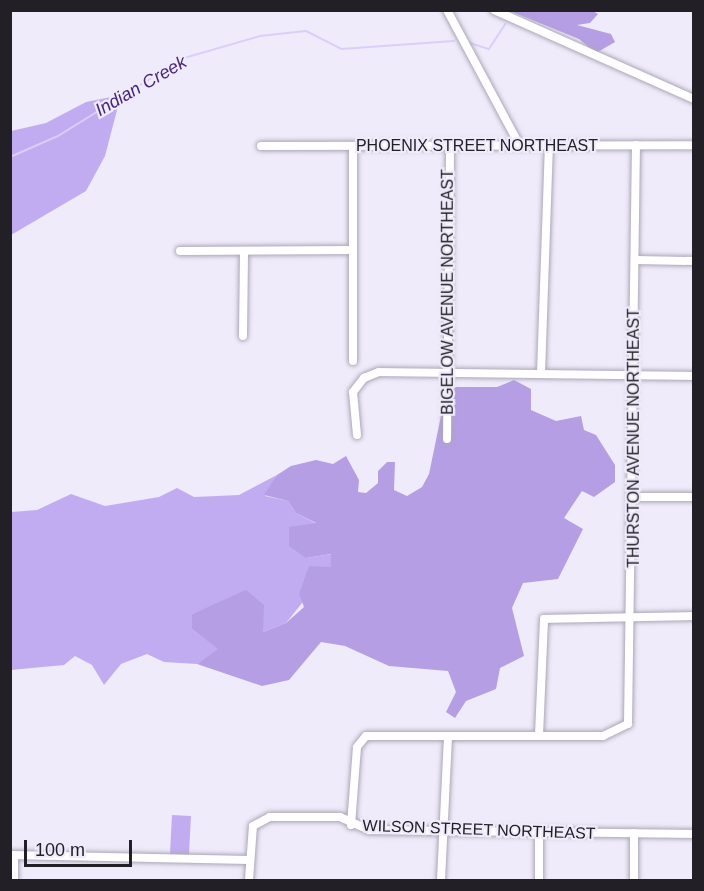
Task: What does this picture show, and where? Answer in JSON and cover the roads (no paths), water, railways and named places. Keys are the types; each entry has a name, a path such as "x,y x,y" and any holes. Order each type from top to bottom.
{"street":[{"path":"447,10 519,144"},
{"path":"494,10 693,99"},
{"name":"PHOENIX STREET NORTHEAST","path":"261,146 519,144 693,146"},
{"path":"541,374 549,145"},
{"name":"THURSTON AVENUE NORTHEAST","path":"539,735 603,736 624,729 632,708 636,145"},
{"name":"BIGELOW AVENUE NORTHEAST","path":"447,439 449,370 445,305 450,146"},
{"path":"353,147 353,361"},
{"path":"180,251 353,250"},
{"path":"243,336 244,251"},
{"path":"635,260 693,261"},
{"path":"357,435 353,392 364,378 449,370 693,376"},
{"path":"634,497 693,497"},
{"path":"351,825 359,739 539,735 540,628 546,618 693,616"},
{"path":"441,880 448,736"},
{"name":"WILSON STREET NORTHEAST","path":"249,860 253,826 258,820 340,817 351,825 445,832 693,834"},
{"path":"539,880 540,833"},
{"path":"634,833 634,880"},
{"path":"14,880 12,855 249,860 249,880"}],"waterway":[{"name":"Indian Creek","path":"467,42 489,49 505,24"},
{"name":"Indian Creek","path":"10,157 58,136 184,58 260,36 306,31 341,49 454,41"}]}
